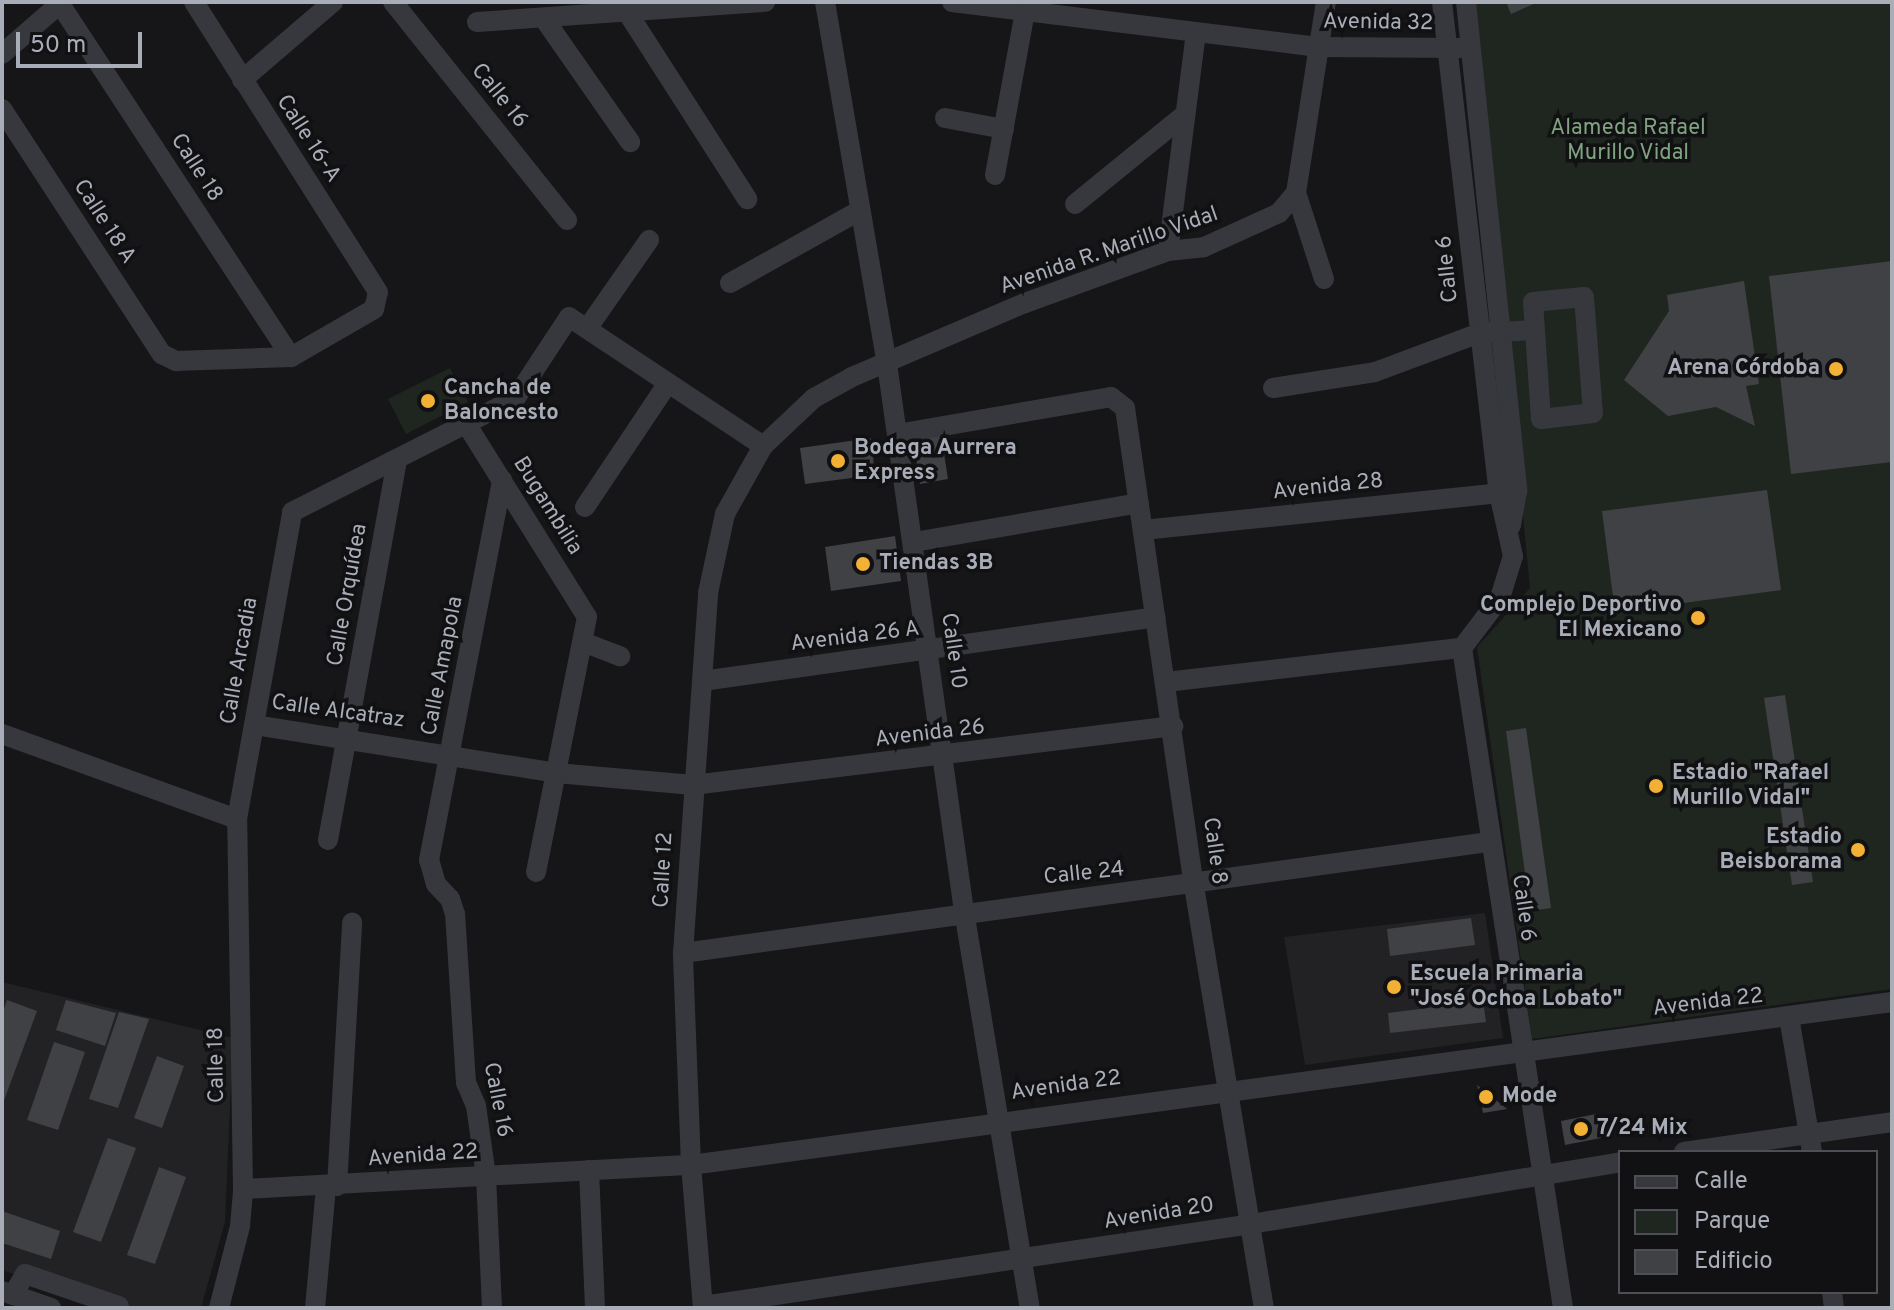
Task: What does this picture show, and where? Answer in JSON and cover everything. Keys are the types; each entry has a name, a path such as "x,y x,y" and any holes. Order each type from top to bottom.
{"street":[{"name":"Calle 16-A","path":"194,2 378,292 378,302 291,357"},
{"path":"242,80 333,2"},
{"name":"Calle 16","path":"393,2 567,220"},
{"path":"477,22 545,20 624,7 765,2"},
{"name":"Calle 10","path":"825,2 857,212 887,364 945,757 964,911 1030,1308"},
{"name":"Avenida 32","path":"952,2 1318,47 1471,48"},
{"path":"1324,279 1296,193 1326,2"},
{"name":"Calle 6","path":"1442,2 1490,332 1513,556 1509,578 1489,615 1462,648 1520,1052 1563,1308"},
{"name":"Calle 6","path":"1466,2 1490,332"},
{"path":"2,54 61,3"},
{"name":"Calle 18","path":"61,3 291,357"},
{"path":"624,7 747,199"},
{"path":"995,175 1025,12"},
{"path":"545,20 630,142"},
{"path":"1168,251 1196,33"},
{"name":"Calle 18 A","path":"2,109 168,359 291,357"},
{"path":"1075,204 1183,116"},
{"path":"945,118 1004,129"},
{"name":"Avenida R. Marillo Vidal","path":"763,446 814,398 1025,303 1168,251 1204,247 1279,213 1296,193"},
{"path":"730,283 857,212"},
{"path":"589,326 649,240"},
{"path":"1584,297 1593,413 1541,419 1534,330 1533,302 1584,297"},
{"path":"397,462 515,399 569,317 589,326 763,446"},
{"path":"1273,388 1375,372 1490,332 1534,330"},
{"path":"585,507 668,383"},
{"name":"Calle 8","path":"897,434 1111,397 1120,400 1173,726 1194,886 1264,1308"},
{"name":"Bugambilia","path":"467,425 587,617 583,642"},
{"name":"Calle 12","path":"703,1307 691,1165 683,953 693,785 714,548 725,514 763,446"},
{"name":"Calle Arcadia","path":"237,819 292,512 397,462"},
{"name":"Calle Orquídea","path":"328,840 397,462"},
{"name":"Calle Amapola","path":"429,860 502,480"},
{"name":"Avenida 28","path":"1143,530 1508,492"},
{"path":"914,542 1139,503"},
{"name":"Avenida 26 A","path":"702,681 928,652 1156,617"},
{"path":"536,872 583,642 620,656"},
{"path":"1166,682 1462,648"},
{"name":"Calle Alcatraz","path":"254,725 451,753 556,773"},
{"name":"Avenida 26","path":"556,773 693,785 945,757 1173,726"},
{"path":"2,734 237,819"},
{"name":"Calle 18","path":"219,1308 240,1226 243,1189 237,819"},
{"name":"Calle 24","path":"683,953 964,911 1194,886 1489,842"},
{"name":"Calle 16","path":"429,860 436,884 450,899 455,914 466,1083 476,1106 486,1176 492,1308"},
{"path":"315,1308 331,1186 352,922"},
{"name":"Avenida 22","path":"243,1189 691,1165 1001,1119 1892,1002"},
{"path":"1789,1017 1810,1142"},
{"path":"1709,1150 1810,1142 1892,1122"},
{"name":"Avenida 20","path":"703,1307 1251,1224 1618,1162"},
{"path":"589,1170 595,1308"},
{"path":"51,1308 8,1293 25,1274 119,1306"}],"shaded area":[{"name":"Escuela Primaria \"José Ochoa Lobato\"","path":"1485,913 1503,1038 1305,1065 1284,937"},
{"path":"2,982 233,1038 225,1222 201,1308 116,1308 2,1270"}],"green space":[{"name":"Complejo Deportivo El Mexicano","path":"1473,2 1892,2 1892,989 1532,1039 1477,647 1530,588"},
{"name":"Cancha de Baloncesto","path":"450,368 468,402 406,434 388,399"}],"building":[{"path":"1506,2 1538,2 1511,14"},
{"name":"Arena Córdoba","path":"1892,261 1892,462 1791,474 1769,276"},
{"path":"1744,281 1759,384 1746,386 1755,426 1716,407 1668,416 1624,380 1669,311 1667,295"},
{"path":"941,434 948,479 920,484 913,439"},
{"name":"Bodega Aurrera Express","path":"871,438 875,475 805,484 800,448"},
{"path":"1767,490 1781,590 1615,612 1602,511"},
{"name":"Tiendas 3B","path":"895,536 901,581 831,591 825,547"},
{"path":"1785,695 1813,882 1792,885 1764,698"},
{"path":"1526,728 1551,908 1530,911 1506,731"},
{"path":"1471,918 1475,945 1390,956 1387,929"},
{"path":"7,1000 37,1011 2,1106 2,1014"},
{"path":"66,1000 116,1013 105,1046 56,1030"},
{"path":"1483,1001 1486,1022 1390,1033 1388,1013"},
{"path":"119,1012 149,1019 118,1108 89,1099"},
{"path":"54,1042 85,1052 58,1130 27,1120"},
{"path":"157,1056 184,1066 162,1128 134,1118"},
{"name":"Mode","path":"1477,1085 1507,1109 1483,1113"},
{"name":"7/24 Mix","path":"1596,1114 1601,1138 1565,1145 1561,1121"},
{"path":"108,1138 136,1148 101,1242 73,1232"},
{"path":"159,1167 186,1177 155,1264 127,1255"},
{"path":"2,1211 60,1231 51,1259 2,1243"}],"place":[{"name":"Arena Córdoba","path":"1836,369"},
{"name":"Cancha de Baloncesto","path":"428,401"},
{"name":"Bodega Aurrera Express","path":"838,461"},
{"name":"Tiendas 3B","path":"863,564"},
{"name":"Complejo Deportivo El Mexicano","path":"1698,618"},
{"name":"Estadio \"Rafael Murillo Vidal\"","path":"1656,786"},
{"name":"Estadio Beisborama","path":"1858,850"},
{"name":"Escuela Primaria \"José Ochoa Lobato\"","path":"1394,987"},
{"name":"Mode","path":"1486,1097"},
{"name":"7/24 Mix","path":"1581,1129"}],"park label":[{"name":"Alameda Rafael Murillo Vidal","path":"1628,140"}]}
